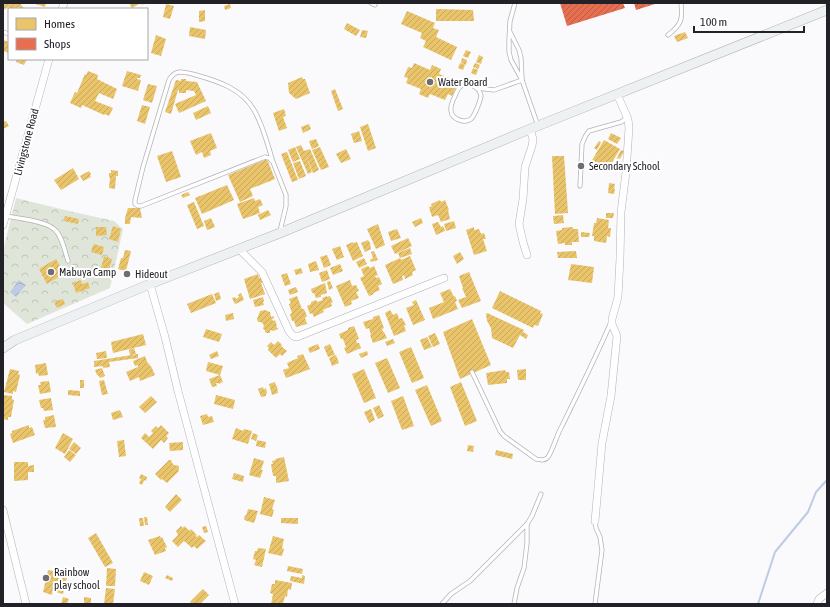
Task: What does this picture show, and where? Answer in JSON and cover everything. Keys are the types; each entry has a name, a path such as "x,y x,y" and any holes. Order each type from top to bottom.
{"main road":[{"path":"3,343 15,340 534,127 827,10"},
{"path":"3,348 15,340"}],"street":[{"name":"Livingstone Road","path":"3,225 49,60"},
{"path":"595,521 602,443 611,396 617,336 612,324 612,319 618,297 621,212 629,128 626,114 616,94"},
{"path":"527,255 520,224 526,167 532,146 534,127"},
{"path":"239,248 262,272 289,331 293,336 297,337 444,278"},
{"path":"150,284 235,604"},
{"path":"3,510 26,604"},
{"path":"817,604 819,599 827,593"}],"lane":[{"path":"371,3 376,5"},
{"path":"514,3 510,21 509,52 511,60 522,80"},
{"path":"668,35 677,28 680,22 682,10 681,3"},
{"path":"510,31 519,50 522,80 534,127"},
{"path":"273,162 270,158 265,157 141,206 135,204 141,173 169,80 172,75 177,72 184,72 215,80 236,91 254,110 286,195 286,206 280,232"},
{"path":"477,88 481,93 481,96 472,117 467,121 464,121 454,117 450,109 461,86 467,84 477,88 494,90 522,80"},
{"path":"580,186 582,144 586,134 589,131 621,122 624,120 626,114"},
{"path":"5,216 44,224 55,229 60,238 68,261"},
{"path":"472,372 500,431 504,436 536,459 546,459 612,319"},
{"path":"442,604 451,594 470,581 527,524 541,494"},
{"path":"595,521 602,550 595,604"},
{"path":"514,604 517,588 524,568 527,542 527,524"}],"green space":[{"path":"16,198 114,221 123,229 110,288 27,324 3,303 3,251"}],"water":[{"path":"19,280 26,285 16,297 10,292"}],"building: Homes":[{"path":"3,3 20,3 23,8 9,7 3,10"},
{"path":"46,3 45,7 35,4"},
{"path":"129,3 141,3 132,8"},
{"path":"166,4 174,6 170,19 163,17"},
{"path":"230,4 231,8 225,10 224,6"},
{"path":"436,9 473,10 474,21 436,21"},
{"path":"205,10 205,21 199,22 199,11"},
{"path":"407,11 435,23 433,28 439,30 436,37 457,47 451,60 423,47 426,41 420,38 422,33 401,24"},
{"path":"347,23 360,30 356,36 344,29"},
{"path":"190,27 206,30 205,39 189,36"},
{"path":"362,30 368,31 366,38 360,37"},
{"path":"685,32 688,38 677,42 674,36"},
{"path":"156,35 166,39 161,56 151,53"},
{"path":"3,40 8,42 8,53 3,51"},
{"path":"466,50 471,52 468,58 463,56"},
{"path":"479,55 483,57 481,64 476,62"},
{"path":"462,58 467,60 466,65 461,63"},
{"path":"17,60 26,60 24,65 16,62"},
{"name":"Water Board","path":"414,63 430,70 432,65 441,69 439,74 454,80 452,85 456,87 452,96 448,94 445,100 430,94 428,98 419,94 421,89 406,83 408,78 404,77 408,67 412,68"},
{"path":"460,63 465,65 463,70 458,68"},
{"path":"475,63 480,65 478,69 473,67"},
{"path":"473,68 478,70 476,75 471,73"},
{"path":"88,71 98,75 97,79 117,89 113,99 99,93 95,101 113,108 109,116 82,105 81,108 70,103"},
{"path":"127,71 141,75 140,78 137,78 141,80 138,91 122,86"},
{"path":"302,77 305,79 310,93 296,99 289,93 288,83"},
{"path":"181,79 197,82 206,101 179,113 175,104 196,95 194,91 186,90 186,93 179,93 178,90 171,114 165,112 176,80 181,81"},
{"path":"148,84 157,86 152,103 143,100"},
{"path":"335,89 343,109 338,111 331,91"},
{"path":"142,105 150,107 145,124 137,121"},
{"path":"208,106 211,113 196,120 193,113"},
{"path":"284,109 286,116 283,117 287,128 279,131 273,113"},
{"path":"6,121 9,126 3,129 3,122"},
{"path":"309,124 311,129 303,133 301,127"},
{"path":"368,124 376,148 368,151 360,127"},
{"path":"359,131 362,141 354,143 351,134"},
{"path":"211,133 217,148 210,151 211,155 204,158 202,152 196,155 190,141"},
{"path":"611,133 621,138 617,144 608,139"},
{"path":"316,139 319,146 312,149 309,141"},
{"path":"604,140 620,149 607,171 591,162"},
{"path":"599,141 601,142 597,150 594,148"},
{"path":"301,145 304,151 310,149 319,170 313,173 305,153 312,172 308,174 296,147"},
{"path":"295,147 300,159 293,162 288,150"},
{"path":"320,147 329,167 321,170 312,150"},
{"path":"346,149 351,159 341,163 336,154"},
{"path":"621,150 624,151 620,159 618,158 617,161 616,160"},
{"path":"172,151 181,177 166,182 157,156"},
{"path":"287,152 298,180 292,182 281,154"},
{"path":"552,156 564,156 568,213 555,214"},
{"path":"267,159 275,179 250,189 253,196 240,202 228,175"},
{"path":"300,161 306,176 299,179 293,163"},
{"path":"73,168 79,179 61,190 54,180"},
{"path":"111,170 118,171 115,189 109,188 109,173 111,173"},
{"path":"89,171 91,177 83,181 80,176"},
{"path":"609,183 615,184 614,194 608,193"},
{"path":"227,185 234,200 202,214 195,198"},
{"path":"188,192 190,195 183,198 181,195"},
{"path":"254,198 255,201 260,199 263,205 258,207 260,213 243,219 237,204"},
{"path":"440,200 441,202 445,200 449,210 450,219 441,222 438,215 432,217 429,207 432,206 431,204"},
{"path":"194,202 204,226 197,229 187,205"},
{"path":"128,208 140,208 142,218 131,217 130,224 125,224"},
{"path":"268,210 271,215 260,220 258,215"},
{"path":"606,213 614,213 613,218 606,218"},
{"path":"563,215 564,223 554,224 553,216"},
{"path":"65,216 79,219 78,224 64,221"},
{"path":"211,218 215,227 207,230 204,221"},
{"path":"421,218 423,223 415,227 412,222"},
{"path":"597,218 609,220 608,228 611,228 610,237 607,236 606,243 594,241 594,236 592,236 594,223 596,223"},
{"path":"454,221 456,228 446,231 444,224"},
{"path":"438,222 441,227 443,226 445,231 436,235 432,224"},
{"path":"378,224 385,245 376,249 367,229"},
{"path":"113,226 121,229 118,242 109,239"},
{"path":"96,227 106,227 107,235 96,236"},
{"path":"474,227 474,230 479,229 481,234 484,233 486,239 483,239 487,251 474,255 466,230"},
{"path":"573,227 573,229 578,229 579,242 572,242 572,245 565,245 565,243 558,244 556,231 562,230 562,228"},
{"path":"397,229 401,238 391,241 388,232"},
{"path":"581,232 590,233 589,237 581,237"},
{"path":"408,238 412,246 395,254 391,246"},
{"path":"368,240 371,249 365,252 361,243"},
{"path":"357,242 363,256 353,261 346,245"},
{"path":"94,244 104,247 102,255 91,252"},
{"path":"340,246 344,257 337,260 332,249"},
{"path":"410,248 412,254 400,258 398,253"},
{"path":"125,250 131,251 126,271 118,269"},
{"path":"374,251 378,260 371,262 370,260 373,258 371,252"},
{"path":"576,251 577,258 558,258 557,252"},
{"path":"460,252 464,259 457,264 453,256"},
{"path":"327,255 331,265 324,268 320,257"},
{"path":"104,256 112,259 109,270 101,268"},
{"path":"410,256 416,270 412,272 413,275 405,279 404,275 402,276 403,280 393,284 385,265 400,258 401,260"},
{"path":"364,258 367,264 359,268 356,262"},
{"name":"Mabuya Camp","path":"56,259 60,266 58,267 62,275 47,284 39,269"},
{"path":"316,261 319,270 310,272 308,264"},
{"path":"340,264 343,271 333,275 330,268"},
{"path":"571,264 594,267 592,283 568,280"},
{"path":"368,266 370,268 374,266 378,275 375,276 376,278 379,277 382,284 378,286 380,290 369,296 360,278 364,276 361,269"},
{"path":"301,268 303,273 296,275 294,270"},
{"path":"327,270 330,279 322,282 319,273"},
{"path":"469,272 481,301 462,308 458,300 466,297 459,276"},
{"path":"287,273 291,284 285,286 281,275"},
{"path":"258,274 263,283 261,283 265,294 250,299 244,279"},
{"name":"Mabuya Camp","path":"81,280 82,284 88,282 90,288 76,293 73,283"},
{"path":"350,280 352,286 356,285 359,291 356,292 359,298 351,301 352,304 345,307 336,286"},
{"path":"330,281 333,288 329,290 327,282"},
{"path":"325,283 327,293 316,298 311,289"},
{"path":"296,287 298,292 290,295 288,290"},
{"path":"450,289 457,301 455,302 458,309 433,319 429,308 444,302 440,293"},
{"path":"500,291 541,311 540,313 543,314 538,326 534,325 533,328 492,308"},
{"path":"219,292 221,299 216,301 214,294"},
{"path":"241,293 244,300 235,304 232,298 235,297 236,299"},
{"path":"212,294 216,303 191,313 187,304"},
{"path":"297,296 302,309 304,309 307,316 305,318 307,324 296,327 290,314 292,313 289,299"},
{"path":"330,296 333,302 331,303 332,306 323,310 324,312 314,317 312,313 310,314 307,306 316,300 317,302 323,300 322,298"},
{"path":"263,297 264,305 255,307 253,300"},
{"path":"63,299 65,304 57,308 54,302"},
{"path":"416,300 425,320 413,325 406,308 414,305 412,302"},
{"path":"265,310 270,312 271,317 274,316 272,319 273,321 275,320 278,329 273,331 270,330 270,333 265,332 263,329 264,325 261,322 258,322 257,319 260,311"},
{"path":"390,310 393,315 397,313 399,319 402,318 406,325 404,326 406,331 394,336 385,313"},
{"path":"233,313 234,319 226,321 225,315"},
{"path":"487,313 524,330 523,332 528,335 526,339 520,335 513,348 492,338 491,328 487,321"},
{"path":"379,315 384,328 382,329 383,332 387,338 373,343 369,328 366,329 363,322 373,319 373,317"},
{"path":"472,319 491,365 460,379 443,332"},
{"path":"354,326 359,339 356,340 361,348 347,354 344,348 346,347 343,339 341,339 339,334"},
{"path":"206,329 222,334 219,342 203,337"},
{"path":"435,333 440,344 433,347 428,336"},
{"path":"143,334 146,345 113,353 111,342"},
{"path":"427,337 432,347 424,350 420,340"},
{"path":"393,339 395,343 387,346 385,342"},
{"path":"278,341 287,351 282,356 280,354 276,358 268,350 269,348 267,346 271,342 274,345"},
{"path":"318,344 320,349 310,353 308,348"},
{"path":"330,344 335,355 328,357 324,347"},
{"path":"411,347 424,378 412,383 399,352"},
{"path":"134,348 136,354 130,355 129,350"},
{"path":"106,351 107,358 97,359 96,353"},
{"path":"217,351 219,356 211,359 209,355"},
{"path":"367,351 368,355 361,358 359,354"},
{"path":"138,354 138,358 109,362 110,367 94,367 94,361"},
{"path":"303,354 310,369 286,378 283,370 289,368 287,363"},
{"path":"336,355 339,363 332,366 329,358"},
{"path":"145,356 155,375 140,381 139,377 130,381 126,372 138,367 138,365 135,366 133,361"},
{"path":"387,358 400,388 388,393 375,363"},
{"path":"208,362 223,366 220,375 206,371"},
{"path":"46,363 48,375 39,376 38,373 36,374 35,365"},
{"path":"102,368 105,376 100,378 95,370"},
{"path":"10,369 19,371 18,374 20,375 16,392 13,391 13,394 4,392"},
{"path":"364,369 376,398 364,403 352,374"},
{"path":"526,369 526,380 518,380 517,370"},
{"path":"505,370 506,372 509,372 510,379 507,379 507,383 488,385 486,373"},
{"path":"220,375 223,382 219,384 216,383 217,386 212,387 209,379"},
{"path":"80,380 84,380 84,388 80,388"},
{"path":"104,380 108,394 102,395 99,381"},
{"path":"49,381 51,392 40,394 38,385 41,385 40,382"},
{"path":"275,382 278,393 272,395 269,384"},
{"path":"461,382 477,421 465,426 450,387"},
{"path":"427,385 442,421 431,426 415,390"},
{"path":"263,387 264,390 266,388 267,393 266,396 261,397 258,389"},
{"path":"68,390 80,391 80,396 68,395"},
{"path":"3,395 12,396 12,399 14,400 11,417 8,417 8,420 3,419"},
{"path":"216,395 235,400 233,409 214,404"},
{"path":"151,396 157,402 145,413 139,407"},
{"path":"403,396 414,426 402,430 391,401"},
{"path":"51,398 53,410 44,411 43,408 41,408 39,400"},
{"path":"379,405 384,416 378,419 373,408"},
{"path":"371,409 375,420 369,423 364,412"},
{"path":"120,410 123,417 113,420 111,413"},
{"path":"207,414 208,417 212,416 214,422 203,425 200,416"},
{"path":"54,415 56,427 45,428 43,420 45,420 45,417"},
{"path":"29,425 29,428 32,427 35,435 13,443 10,434 12,431"},
{"path":"161,425 169,433 166,436 168,438 164,443 161,440 153,449 141,438 145,433 149,437 153,433 151,431 156,426 158,428"},
{"path":"236,428 243,431 244,429 252,431 248,444 232,439"},
{"path":"63,433 73,439 65,454 55,448"},
{"path":"253,433 258,435 256,441 251,439"},
{"path":"124,440 126,456 119,457 117,441"},
{"path":"257,440 266,442 265,448 256,446"},
{"path":"74,442 81,448 76,454 69,449"},
{"path":"183,442 183,450 170,451 169,443"},
{"path":"468,445 474,446 473,452 467,451"},
{"path":"69,450 76,455 70,462 64,457"},
{"path":"496,450 513,454 512,459 495,455"},
{"path":"284,457 289,481 276,483 276,476 273,476 271,464 273,464 272,461 276,460 275,459"},
{"path":"254,458 264,461 260,478 249,475"},
{"path":"169,460 171,460 174,465 179,466 179,471 167,483 155,474"},
{"path":"14,462 28,462 28,466 34,465 34,472 28,472 28,480 14,481"},
{"path":"234,473 244,476 243,482 232,479"},
{"path":"141,474 147,477 146,481 144,480 142,485 139,483"},
{"path":"176,494 182,500 170,512 165,507"},
{"path":"264,497 275,500 272,509 274,510 272,517 260,514"},
{"path":"248,509 258,511 254,523 244,520"},
{"path":"144,517 147,517 148,525 145,525"},
{"path":"139,518 143,518 144,526 140,526"},
{"path":"281,518 298,518 298,524 281,523"},
{"path":"181,526 183,528 184,526 190,531 191,529 197,535 195,536 197,537 199,535 206,541 197,549 194,546 192,548 184,541 178,547 172,541 178,535 176,531"},
{"path":"206,526 208,532 204,533 202,527"},
{"path":"96,533 113,563 105,567 88,538"},
{"path":"160,536 167,547 165,548 166,551 155,555 148,540"},
{"path":"273,536 284,539 282,556 268,553"},
{"path":"258,548 266,549 262,567 254,565 256,560 253,559 255,551 257,551"},
{"path":"288,566 303,569 302,574 287,571"},
{"path":"107,568 116,569 115,586 106,586"},
{"path":"55,569 62,571 61,573 68,574 63,594 55,592 56,589 53,588 52,595 43,592 48,570 55,571"},
{"path":"144,572 153,576 149,585 140,581"},
{"path":"167,575 173,578 172,581 165,578"},
{"path":"302,575 305,576 304,584 290,581 291,576 302,578"},
{"path":"275,580 292,583 291,590 288,589 287,597 285,596 283,604 271,604 273,594 270,593 272,584 275,584"},
{"path":"106,588 115,589 113,604 104,604"},
{"path":"203,589 209,595 200,604 192,604 190,602"},
{"path":"63,597 69,599 67,604 61,604"},
{"path":"84,597 91,598 91,604 84,604"}],"building: Shops":[{"path":"560,3 623,3 625,8 567,26"},
{"path":"634,3 658,3 636,10"}],"waterway":[{"path":"758,604 775,552 808,512 816,492 827,480"}],"place":[{"name":"Water Board","path":"430,82"},
{"name":"Secondary School","path":"581,166"},
{"name":"Mabuya Camp","path":"51,272"},
{"name":"Hideout","path":"127,274"},
{"name":"Rainbow play school","path":"46,578"}]}
